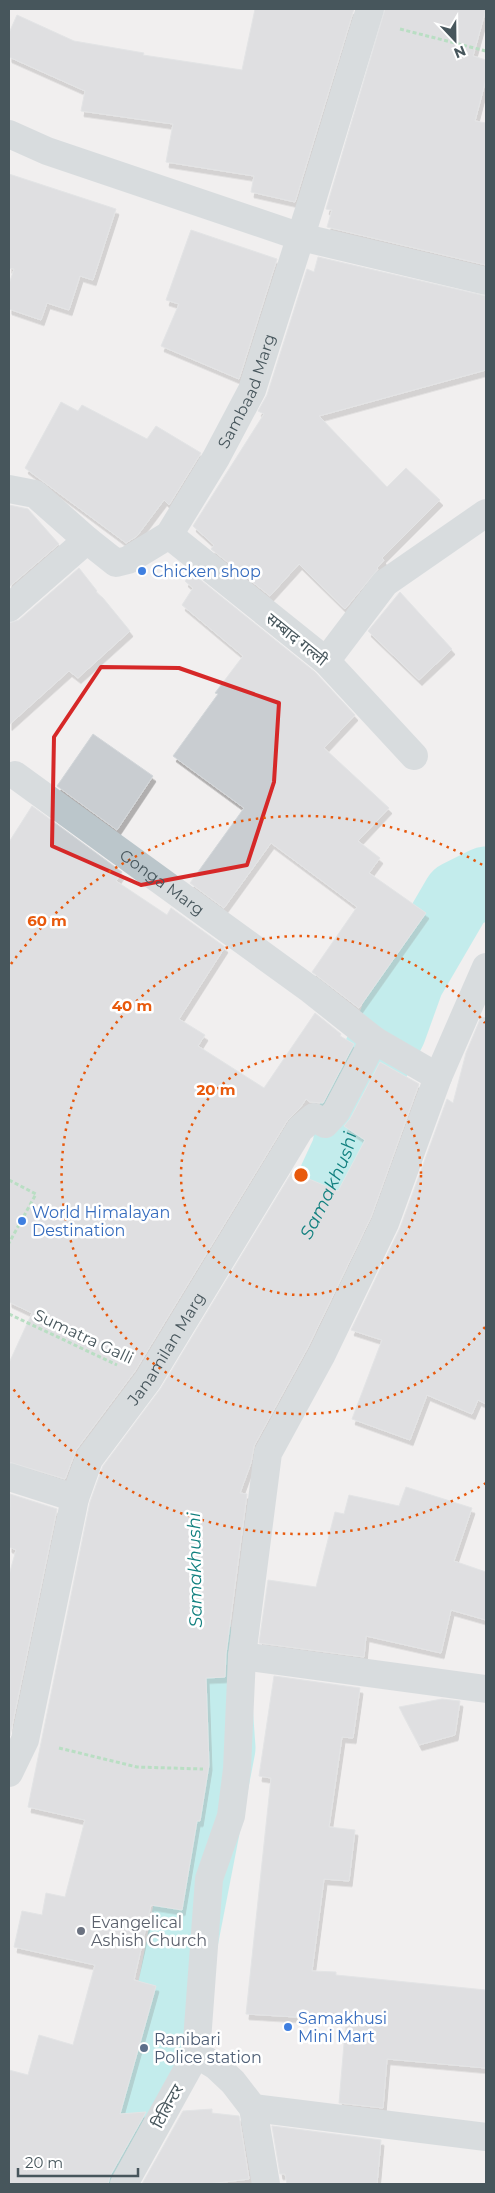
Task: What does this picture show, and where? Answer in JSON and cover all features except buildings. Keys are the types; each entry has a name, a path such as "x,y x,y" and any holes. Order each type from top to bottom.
{"street":[{"name":"Sambaad Marg","path":"168,535 216,458 252,390 301,237 368,15"},
{"path":"9,134 47,151 301,237 486,281"},
{"path":"9,490 35,494 116,563 128,560 168,535"},
{"path":"326,661 385,583 486,512"},
{"name":"सम्बाद गल्ली","path":"168,535 326,661 414,756"},
{"path":"9,608 87,540"},
{"name":"Gonga Marg","path":"15,775 310,990 374,1040"},
{"path":"266,2184 253,2108 233,2082 216,2066 196,2054 209,1879 231,1816 237,1769 242,1656 268,1453 322,1354 385,1222 438,1077 486,967"},
{"path":"374,1040 438,1077"},
{"name":"Janamilan Marg","path":"9,1773 25,1740 75,1498 89,1459 148,1380 300,1130 314,1117 324,1124 336,1112 374,1040"},
{"path":"9,1477 75,1498"},
{"path":"242,1656 486,1689"},
{"name":"टिलिन्टर","path":"124,2184 196,2054"},
{"path":"253,2108 486,2137"}],"path":[{"path":"368,15 486,51"},
{"path":"9,1180 36,1194 9,1243"},
{"name":"Sumatra Galli","path":"9,1314 148,1380"},
{"path":"25,1740 137,1767 237,1769"}],"highlighted area":[{"path":"101,667 179,668 279,703 274,782 247,865 141,885 52,846 54,737"}],"waterway":[{"name":"Samakhushi","path":"285,1276 321,1207 347,1151 358,1093 391,1030 409,980 458,896 486,882"},
{"name":"Samakhushi","path":"85,2184 125,2106 173,1990 220,1748 216,1691 201,1689 192,1597"}],"place":[{"name":"Chicken shop","path":"142,571"},
{"name":"World Himalayan Destination","path":"22,1221"},
{"name":"Evangelical Ashish Church","path":"81,1931"},
{"name":"Samakhusi Mini Mart","path":"288,2027"},
{"name":"Ranibari Police station","path":"144,2048"}]}
